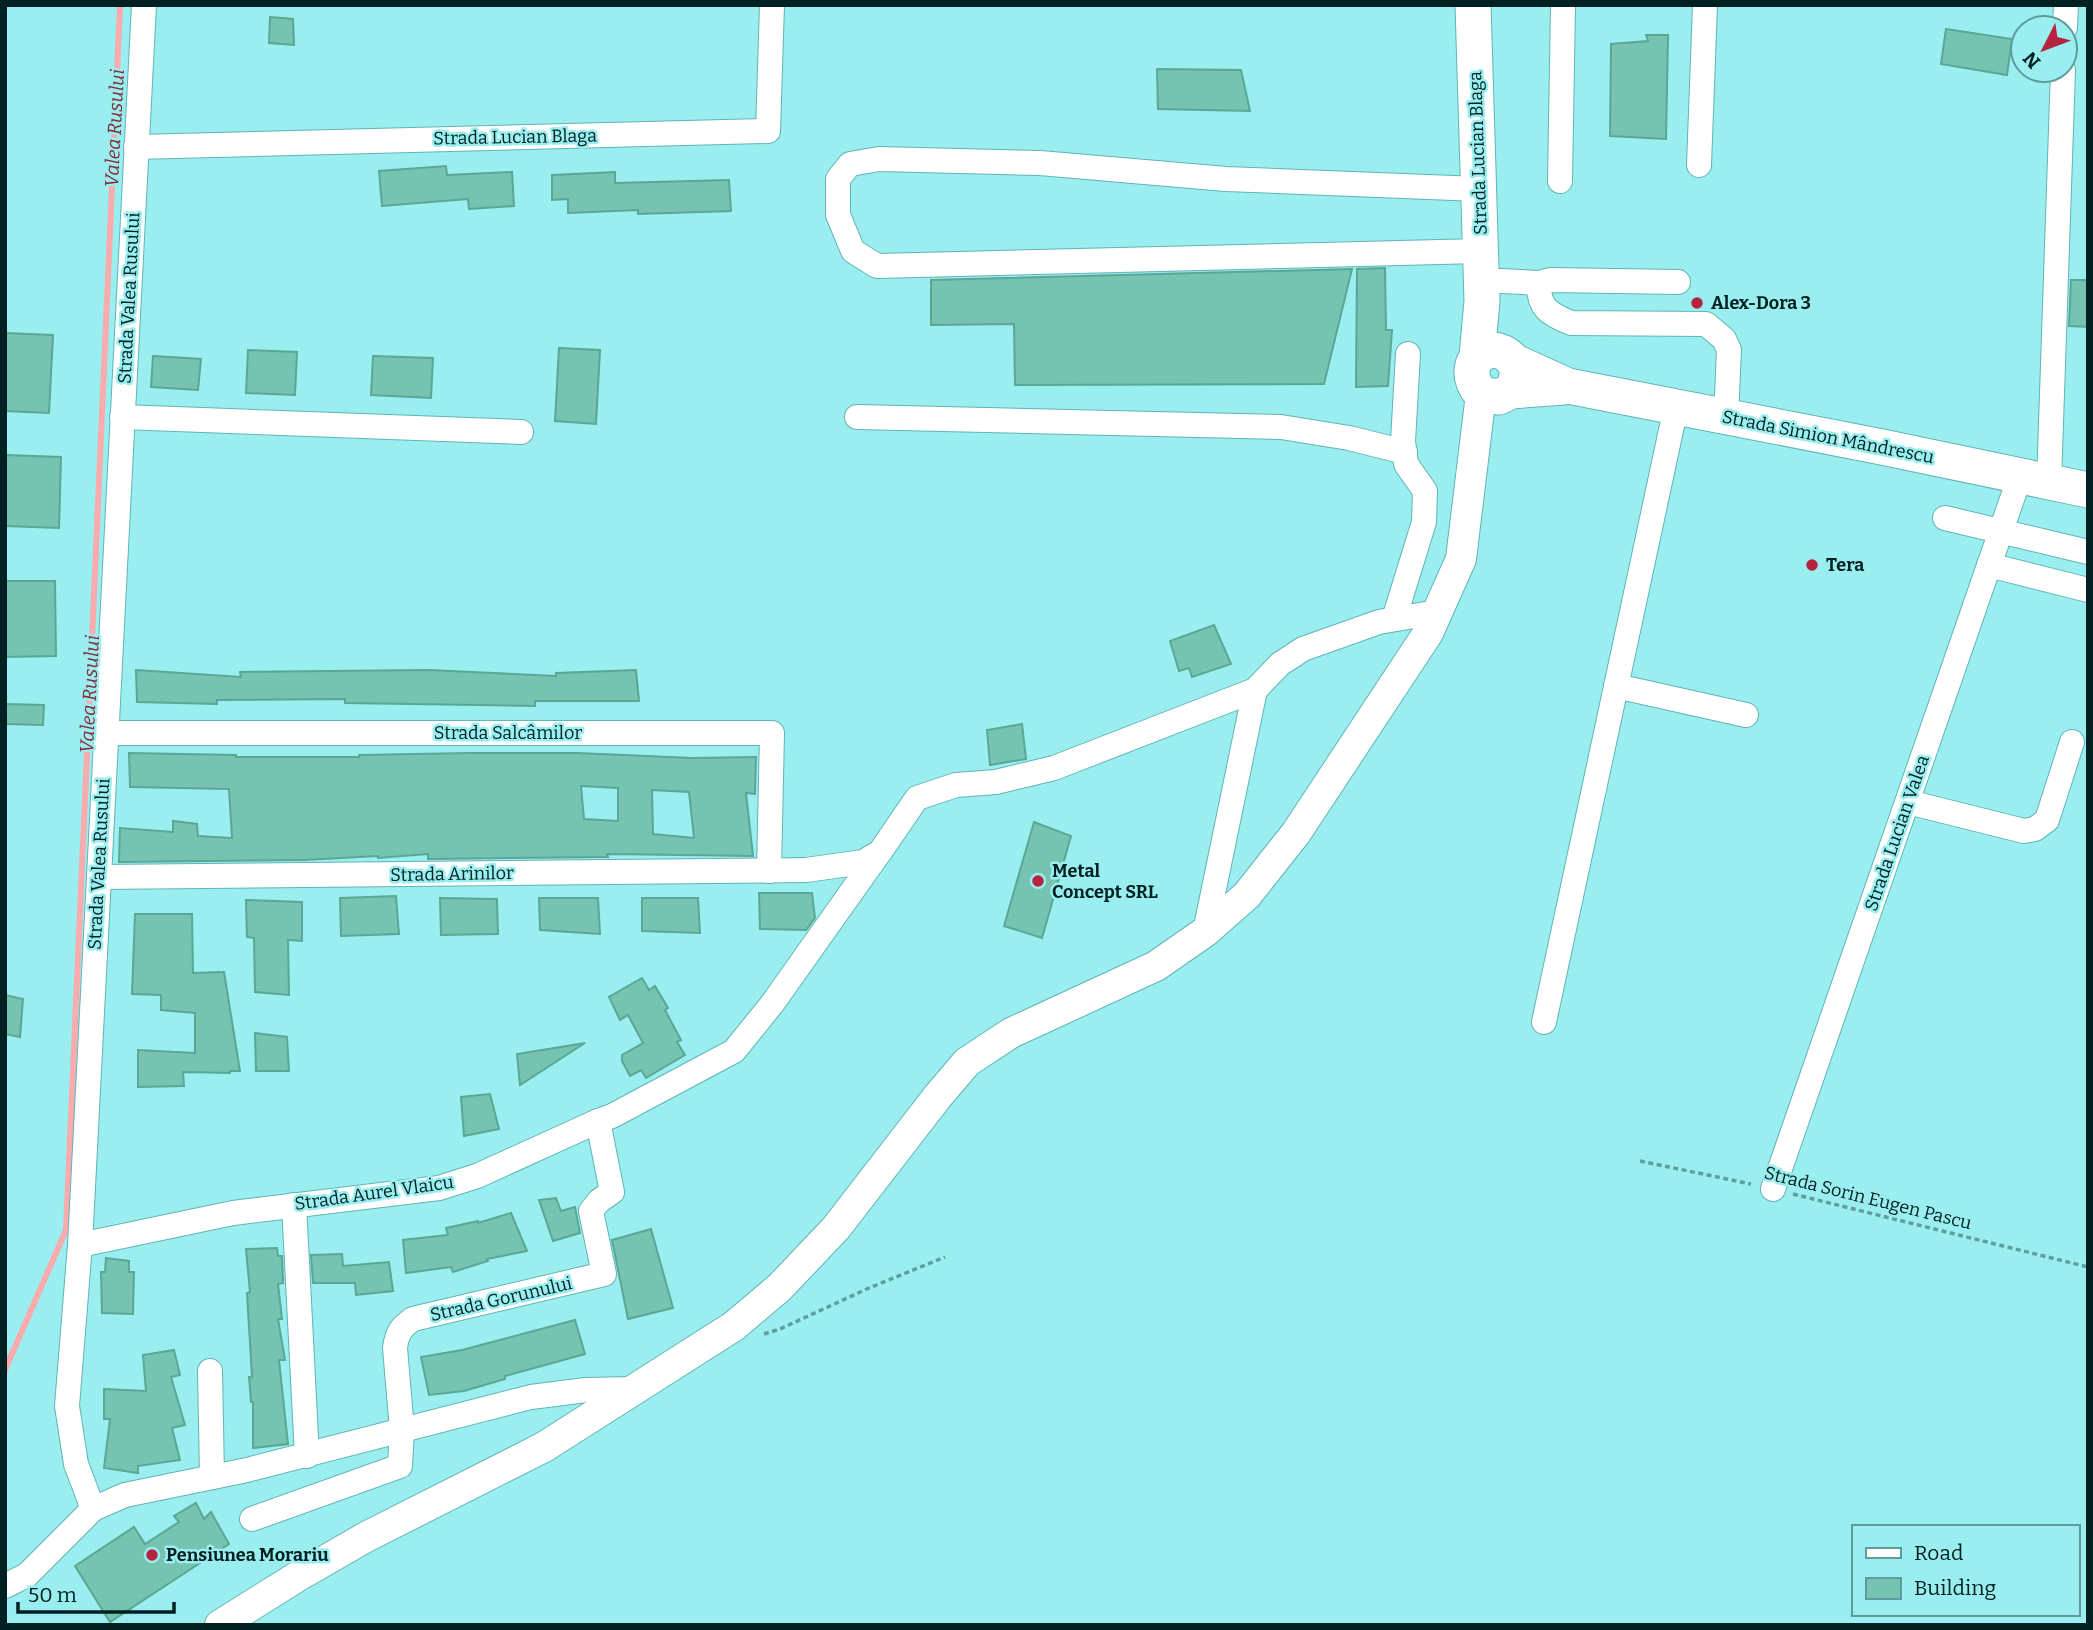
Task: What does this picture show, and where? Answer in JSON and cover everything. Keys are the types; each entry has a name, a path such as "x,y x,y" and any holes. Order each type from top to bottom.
{"highway":[{"name":"Strada Lucian Blaga","path":"1473,5 1481,278 1497,375"},
{"name":"Strada Simion Mândrescu","path":"1497,375 1676,407 2088,490"}],"main road":[{"path":"220,1625 366,1537 544,1447 734,1326 780,1287 836,1228 967,1062 1010,1033 1156,966 1205,932 1247,895 1296,833 1427,633 1461,559 1477,431 1497,375"}],"street":[{"name":"Strada Valea Rusului","path":"93,1509 76,1464 66,1406 80,1245 144,5"},
{"name":"Strada Lucian Blaga","path":"136,147 768,131 772,5"},
{"path":"1560,181 1563,5"},
{"path":"1699,166 1705,5"},
{"name":"Strada Lucian Valea","path":"1773,1189 2001,531 2034,479 2062,84"},
{"path":"1479,189 1226,179 1040,163 879,159 850,164 838,179 838,215 853,251 877,266 1481,278 1539,282 1678,282"},
{"path":"1539,282 1538,298 1546,309 1571,323 1706,324 1716,331 1729,350 1726,417"},
{"path":"1394,619 1424,522 1425,491 1406,464 1403,441 1408,354"},
{"path":"1544,1022 1676,407"},
{"path":"122,417 521,432"},
{"path":"857,417 1281,427 1349,438 1405,452"},
{"path":"1945,518 2088,552"},
{"path":"1989,565 2088,590"},
{"path":"1205,932 1255,690 1280,664 1303,649 1394,619 1437,612"},
{"path":"1616,686 1746,715"},
{"name":"Strada Aurel Vlaicu","path":"80,1245 233,1213 439,1188 477,1176 612,1116 734,1051 772,1004 917,798 956,785 996,782 1055,768 1255,690"},
{"name":"Strada Salcâmilor","path":"106,733 772,733 769,871"},
{"path":"1908,802 2024,831 2035,829 2047,820 2072,742"},
{"name":"Strada Arinilor","path":"99,877 806,870 863,862 880,852"},
{"name":"Strada Gorunului","path":"402,1430 395,1348 402,1326 413,1319 604,1274 591,1211 612,1192 598,1121"},
{"path":"295,1205 307,1455"},
{"path":"210,1371 212,1477"},
{"path":"5,1586 27,1575 93,1509 125,1495 307,1455 531,1397 586,1390 635,1389"},
{"path":"253,1519 400,1466 402,1430"}],"path":[{"name":"Strada Sorin Eugen Pascu","path":"1640,1161 1773,1189 2088,1267"},
{"path":"734,1326 757,1334 780,1329 945,1257"}],"building":[{"path":"270,17 293,19 294,45 269,43"},
{"path":"1946,29 2009,39 2007,75 1941,64"},
{"path":"1646,35 1668,35 1666,139 1610,136 1611,44 1648,41"},
{"path":"1157,69 1241,70 1250,111 1158,109"},
{"path":"446,166 447,175 512,172 514,206 469,209 468,199 382,206 379,171"},
{"path":"615,172 615,183 729,180 731,211 638,214 638,210 568,213 568,199 552,200 552,175"},
{"path":"1385,268 1386,330 1392,330 1388,386 1356,387 1357,269"},
{"path":"1352,269 1324,384 1015,385 1014,324 931,325 931,280"},
{"path":"2071,280 2088,280 2088,327 2069,326"},
{"path":"5,333 53,335 49,413 5,411"},
{"path":"559,348 600,350 596,424 555,421"},
{"path":"248,350 297,352 295,395 246,393"},
{"path":"153,356 201,359 198,390 151,387"},
{"path":"373,356 433,358 431,398 371,395"},
{"path":"5,455 61,457 59,528 5,526"},
{"path":"5,581 55,581 56,656 5,657"},
{"path":"1214,625 1231,664 1192,677 1189,668 1179,671 1170,641"},
{"path":"136,670 241,677 240,672 428,670 556,676 556,673 636,670 639,701 535,701 535,706 345,703 345,699 217,700 217,704 137,702"},
{"path":"5,704 44,705 43,725 5,724"},
{"path":"1022,724 1026,759 990,765 987,730"},
{"path":"129,753 236,757 578,753 692,758 756,757 755,794 746,793 753,856 607,854 608,857 428,859 428,854 303,860 119,862 120,828 173,832 173,821 197,824 198,836 232,838 229,789 130,787","holes":["581,786 618,788 618,821 584,819","652,790 689,792 694,838 653,834"]},
{"name":"Metal Concept SRL","path":"1034,822 1071,836 1042,938 1004,926"},
{"path":"759,893 812,893 815,918 806,930 760,929"},
{"path":"396,896 399,934 341,936 340,898"},
{"path":"440,898 497,899 498,934 441,935"},
{"path":"539,898 598,898 600,934 540,930"},
{"path":"642,898 698,898 700,933 642,931"},
{"path":"246,900 302,902 302,941 288,940 289,995 255,992 254,938 247,937"},
{"path":"135,914 192,914 193,973 224,972 240,1071 183,1072 184,1086 138,1087 138,1050 195,1053 195,1013 161,1010 161,995 132,994"},
{"path":"642,978 649,990 655,986 668,1008 665,1010 681,1040 677,1042 685,1055 646,1078 641,1070 630,1076 622,1061 622,1055 643,1043 628,1015 620,1020 609,997"},
{"path":"5,995 23,999 20,1037 5,1034"},
{"path":"255,1033 287,1037 289,1071 256,1071"},
{"path":"585,1043 520,1085 517,1054"},
{"path":"490,1094 499,1129 464,1136 461,1097"},
{"path":"556,1198 561,1211 575,1207 580,1233 553,1241 539,1200"},
{"path":"511,1213 527,1251 487,1259 488,1261 453,1272 451,1267 406,1273 403,1240 448,1235 446,1228 478,1223"},
{"path":"651,1229 673,1308 628,1319 612,1240"},
{"path":"277,1248 278,1256 282,1256 283,1283 278,1284 282,1319 278,1319 285,1360 279,1360 288,1444 253,1448 247,1293 250,1292 246,1249"},
{"path":"342,1254 343,1266 389,1262 393,1291 356,1295 355,1283 313,1283 311,1255"},
{"path":"106,1258 129,1261 129,1272 134,1272 133,1314 102,1313 101,1272 105,1272"},
{"path":"575,1320 585,1354 505,1376 505,1379 464,1391 429,1395 421,1357 462,1350"},
{"path":"174,1350 180,1375 171,1377 185,1425 172,1428 180,1460 138,1466 138,1473 104,1468 110,1419 104,1419 104,1389 146,1391 143,1355"},
{"name":"Pensiunea Morariu","path":"196,1503 204,1519 211,1512 229,1544 110,1622 75,1566 134,1527 145,1544 179,1522 174,1516"}],"waterway":[{"name":"Valea Rusului","path":"5,1370 66,1230 120,5"}],"place":[{"name":"Alex-Dora 3","path":"1697,303"},
{"name":"Tera","path":"1812,565"},
{"name":"Metal Concept SRL","path":"1038,881"},
{"name":"Pensiunea Morariu","path":"152,1555"}]}
